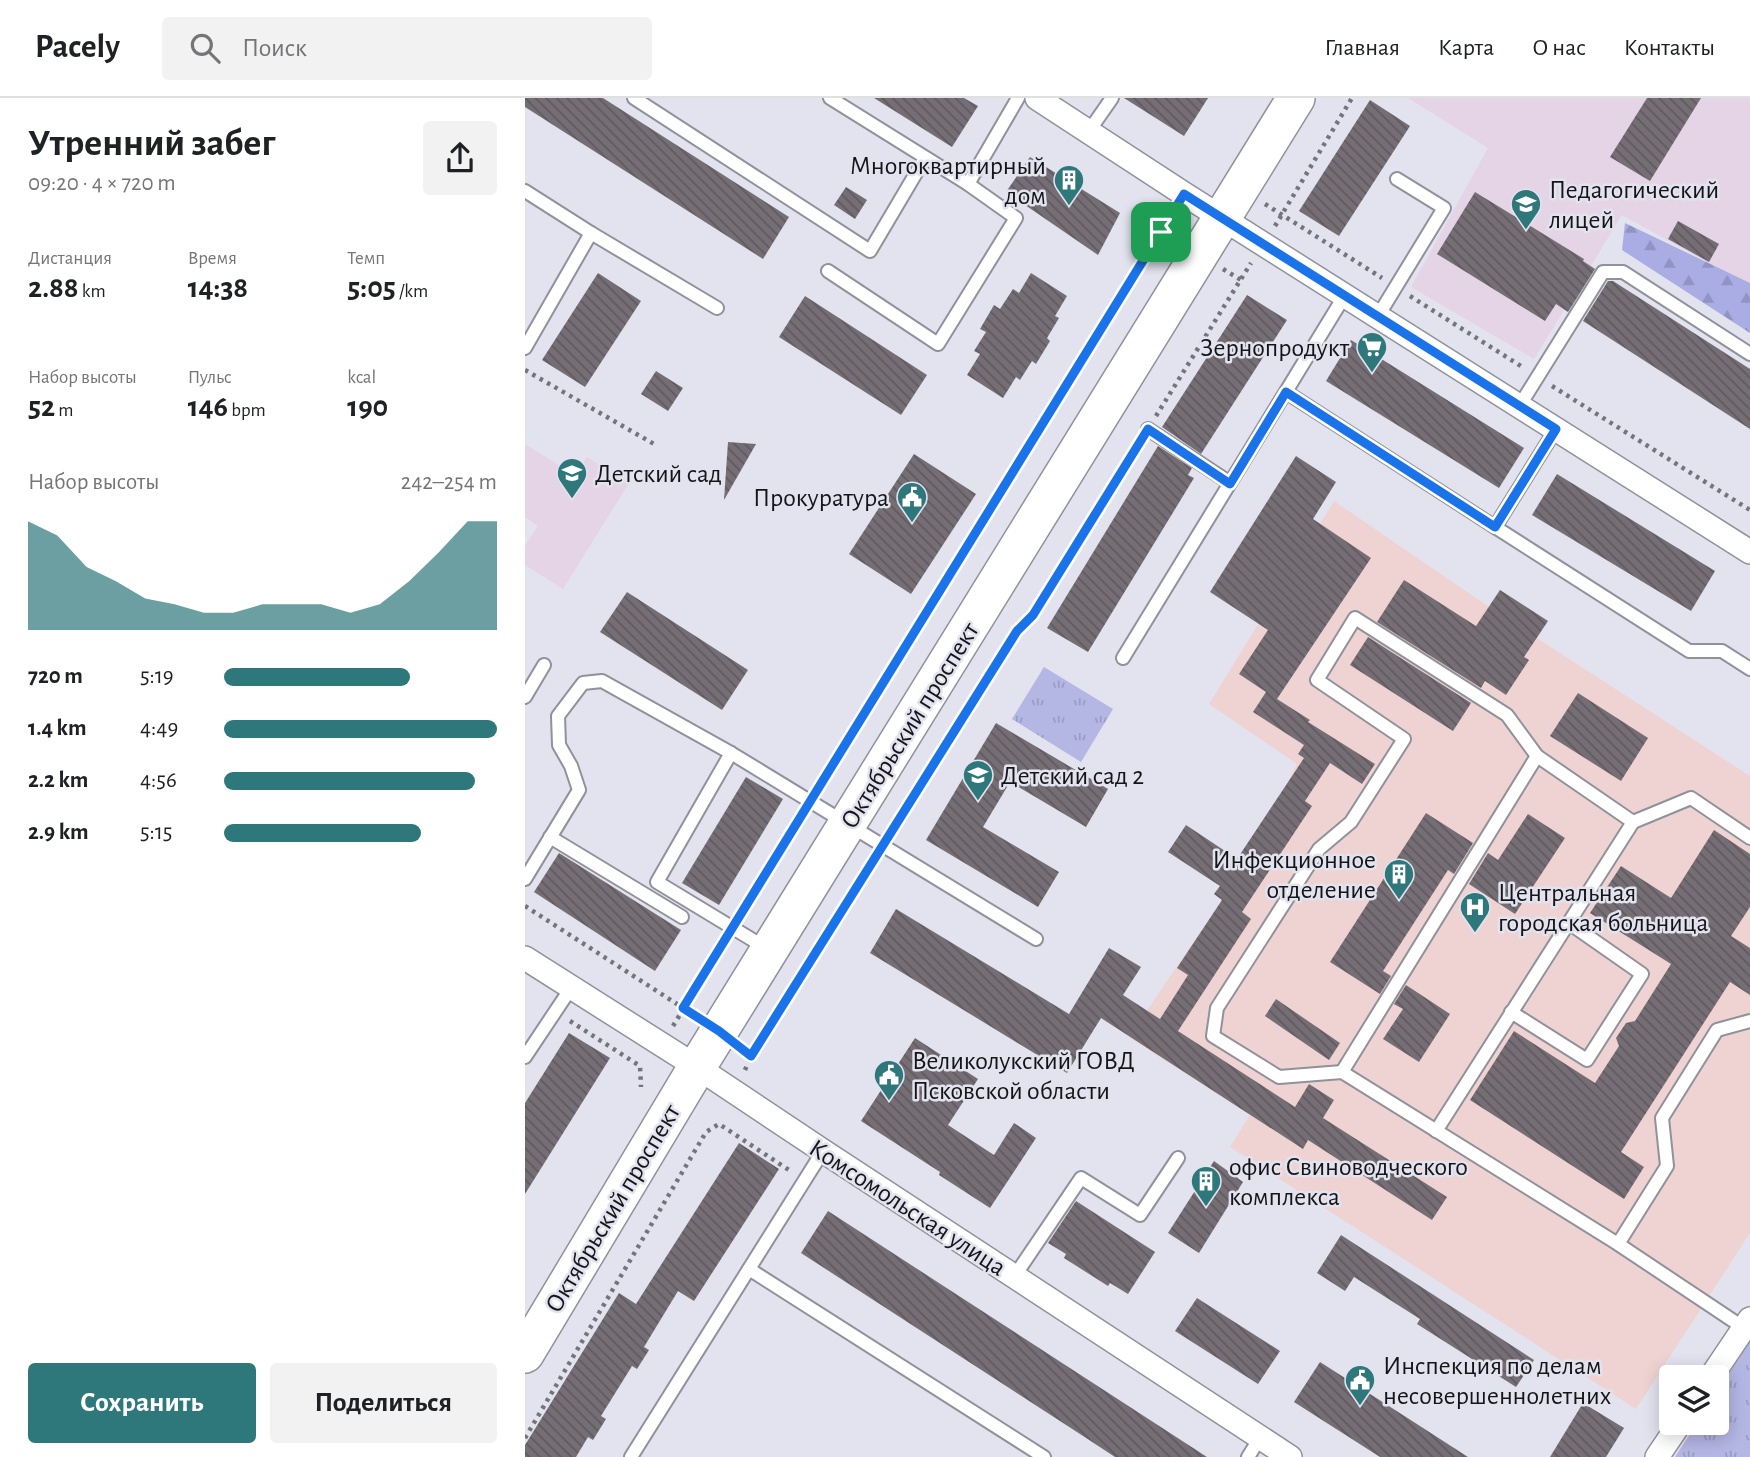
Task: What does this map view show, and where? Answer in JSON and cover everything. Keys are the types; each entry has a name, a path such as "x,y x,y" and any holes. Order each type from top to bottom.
{"main road":[{"name":"Октябрьский проспект","path":"525,1354 719,1031 1296,98"}],"street":[{"path":"1037,98 1184,194 1231,203 1263,243 1750,551"},
{"name":"Комсомольская улица","path":"525,958 697,1067 1014,1277 1254,1448 1290,1457"},
{"path":"1719,1365 1747,1323"},
{"path":"1657,1457 1672,1435"}],"lane":[{"path":"634,98 870,251 925,158"},
{"path":"828,271 938,344 1016,218 968,184 829,98"},
{"path":"968,184 1018,98"},
{"path":"1089,131 1112,98"},
{"path":"1378,316 1444,208 1397,179"},
{"path":"525,191 717,309"},
{"path":"525,348 591,233"},
{"path":"1520,405 1603,272 1623,272 1750,354"},
{"path":"1123,659 1345,295"},
{"path":"1286,392 1689,651 1721,651 1750,669"},
{"path":"1148,429 1230,484"},
{"path":"1495,527 1556,429"},
{"path":"1633,822 1537,756 1507,715 1355,618 1317,680 1404,739 1351,822 1319,849 1217,1008 1213,1036 1279,1077 1342,1072 1747,1323"},
{"path":"525,697 544,665"},
{"path":"525,879 579,790 571,766 559,745 558,716 583,683 602,681 731,753 1036,939"},
{"path":"731,753 657,881 769,950"},
{"path":"1342,1072 1537,756"},
{"path":"1436,1131 1633,822 1691,798 1750,838"},
{"path":"550,837 683,917"},
{"path":"1511,1012 1587,1060 1642,974 1569,923"},
{"path":"525,1056 571,988"},
{"path":"1618,1244 1667,1166 1662,1118 1717,1030 1750,1021"},
{"path":"631,1457 823,1151"},
{"path":"1014,1277 1081,1178 1140,1215 1178,1158"},
{"path":"749,1269 1045,1457"}],"path":[{"path":"734,1093 751,1056 1017,631 1033,615 1352,98"},
{"path":"661,1045 1184,194"},
{"path":"1231,203 1282,215 1750,510"},
{"path":"525,370 654,444"},
{"path":"525,906 719,1031 751,1056"},
{"path":"556,1011 640,1066 641,1087"},
{"path":"525,1438 706,1132 719,1124 804,1181"}],"shaded area":[{"name":"Педагогический лицей","path":"1408,98 1750,98 1750,286 1622,215 1534,359 1411,287 1488,148"},
{"name":"Детский сад","path":"525,444 575,475 587,457 629,483 563,589 525,565 525,546 538,526 525,517"},
{"name":"Центральная городская больница","path":"1334,501 1489,607 1750,776 1750,1233 1664,1365 1659,1365 1659,1373 1636,1409 1230,1147 1250,1115 1129,1037 1222,900 1214,894 1285,788 1297,764 1209,704"}],"green space":[{"path":"1625,223 1750,283 1750,333 1622,250"},
{"path":"1044,667 1113,709 1081,762 1012,719"},
{"path":"1750,1341 1750,1457 1675,1457 1689,1435 1729,1435 1729,1373"}],"building":[{"path":"525,98 603,98 789,217 763,259 525,107"},
{"path":"874,98 964,98 978,106 952,147"},
{"path":"1124,98 1208,98 1184,136"},
{"path":"1647,98 1701,98 1650,181 1610,157"},
{"path":"1370,100 1410,126 1339,236 1299,211"},
{"name":"Многоквартирный дом","path":"1030,157 1120,213 1098,255 1006,192"},
{"path":"846,187 867,200 855,219 834,205"},
{"path":"1475,192 1584,259 1583,261 1595,269 1568,312 1556,304 1545,321 1437,254"},
{"path":"1678,221 1719,244 1709,262 1668,239"},
{"path":"598,273 641,301 585,387 542,360"},
{"path":"1031,273 1067,296 1055,316 1059,318 1047,338 1050,341 1036,364 1032,361 1020,380 1016,377 1003,398 967,375 980,354 974,351 986,332 980,329 994,305 1000,309 1013,289 1019,293"},
{"path":"1608,281 1613,281 1750,369 1750,429 1583,321"},
{"path":"1247,295 1287,320 1201,454 1162,427"},
{"path":"805,296 927,375 901,415 779,337"},
{"path":"1351,340 1524,448 1499,488 1326,381"},
{"path":"656,371 683,388 668,411 641,394"},
{"path":"728,442 756,444 724,500"},
{"path":"1158,446 1192,468 1188,475 1194,478 1088,652 1047,628"},
{"name":"Прокуратура","path":"914,454 976,494 911,594 849,554"},
{"path":"1296,456 1336,482 1313,519 1371,558 1277,699 1375,764 1362,784 1330,763 1305,801 1312,806 1242,912 1251,919 1178,1031 1295,1107 1309,1084 1334,1100 1323,1118 1447,1197 1432,1220 1308,1140 1303,1149 1101,1018 1067,1073 870,953 896,909 1069,1014 1109,948 1141,967 1123,995 1160,1019 1188,975 1177,968 1222,900 1214,894 1220,886 1168,852 1186,825 1237,859 1304,758 1298,754 1304,745 1253,712 1266,692 1239,674 1268,630 1210,592"},
{"path":"1557,474 1715,571 1691,611 1532,515"},
{"path":"1404,580 1476,626 1500,590 1548,621 1524,657 1529,660 1506,695 1485,681 1481,688 1377,622"},
{"path":"627,592 748,670 722,710 600,632"},
{"path":"1368,637 1471,703 1453,731 1350,665"},
{"path":"1578,693 1648,738 1621,781 1550,736"},
{"path":"996,723 1108,789 1086,827 1010,782 983,827 1059,872 1038,907 926,840"},
{"path":"746,777 783,799 719,905 682,883"},
{"name":"Инфекционное отделение","path":"1426,813 1473,843 1454,874 1448,870 1383,971 1391,976 1380,994 1330,962"},
{"path":"1528,814 1565,838 1515,914 1469,884 1488,853 1498,860"},
{"path":"1714,830 1750,854 1750,907 1731,936 1750,948 1750,995 1730,982 1621,1152 1644,1167 1624,1199 1470,1100 1514,1031 1595,1083 1619,1046 1616,1038 1626,1023 1635,1021 1671,964 1590,913 1621,866 1671,898"},
{"path":"559,853 681,930 655,971 534,892"},
{"path":"1406,985 1450,1014 1419,1062 1383,1039 1403,1009 1394,1004"},
{"path":"1276,999 1340,1043 1329,1060 1265,1016"},
{"path":"569,1033 610,1058 525,1194 525,1103"},
{"path":"915,1038 978,1079 948,1125 994,1155 1014,1123 1036,1138 990,1208 861,1121"},
{"path":"739,1143 779,1169 694,1301 678,1291 644,1347 649,1350 637,1369 632,1366 601,1416 606,1419 593,1440 588,1437 576,1457 525,1457 525,1445 619,1293 636,1304"},
{"name":"офис Свиноводческого комплекса","path":"1214,1161 1243,1182 1199,1253 1168,1233"},
{"path":"1076,1201 1155,1252 1128,1294 1110,1283 1108,1286 1064,1258 1066,1254 1048,1243"},
{"path":"828,1211 1207,1457 1115,1457 801,1253"},
{"path":"1341,1235 1534,1360 1516,1387 1417,1324 1420,1319 1354,1277 1345,1291 1317,1273"},
{"path":"1197,1298 1280,1351 1258,1384 1175,1331"},
{"path":"1320,1362 1468,1457 1380,1457 1294,1402"},
{"path":"1583,1403 1624,1428 1606,1457 1550,1457"}],"place":[{"name":"Многоквартирный дом","path":"1069,207"},
{"name":"Педагогический лицей","path":"1526,231"},
{"name":"Зернопродукт","path":"1372,374"},
{"name":"Детский сад","path":"572,500"},
{"name":"Прокуратура","path":"912,524"},
{"name":"Детский сад 2","path":"978,802"},
{"name":"Инфекционное отделение","path":"1399,901"},
{"name":"Центральная городская больница","path":"1475,934"},
{"name":"Великолукский ГОВД Псковской области","path":"889,1102"},
{"name":"офис Свиноводческого комплекса","path":"1206,1208"},
{"name":"Инспекция по делам несовершеннолетних","path":"1360,1407"}],"route":[{"path":"1184,194 1556,429 1495,527 1286,392 1230,484 1148,429 1033,615 1017,631 751,1056 683,1008 1161,232 1184,194"}]}
